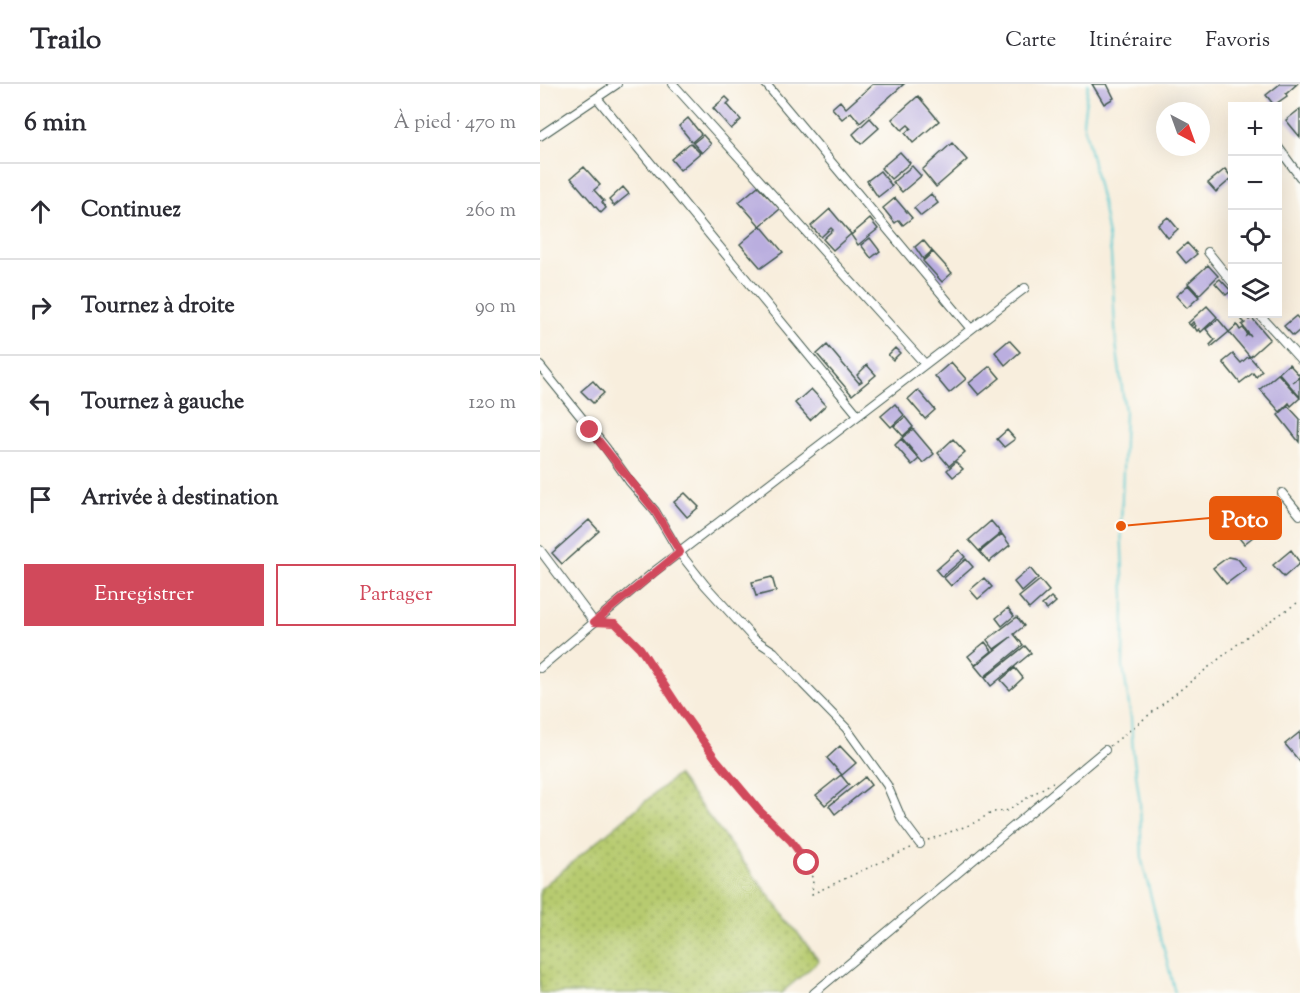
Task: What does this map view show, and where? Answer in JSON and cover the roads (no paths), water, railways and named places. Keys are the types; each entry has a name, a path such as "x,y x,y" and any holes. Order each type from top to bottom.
{"street":[{"path":"540,136 617,84"},
{"path":"673,84 925,364"},
{"path":"766,84 971,329"},
{"path":"597,98 858,415"},
{"path":"1282,152 1300,177"},
{"path":"1208,252 1228,276"},
{"path":"540,668 680,552 1024,288"},
{"path":"1263,318 1300,359"},
{"path":"540,366 655,511 680,552 754,639 774,652 846,728 887,785 902,820 920,844"},
{"path":"1282,494 1300,515"},
{"path":"540,550 594,622"},
{"path":"814,993 1105,750"}],"waterway":[{"path":"1088,84 1083,121 1102,202 1111,254 1116,343 1125,411 1121,526 1124,596 1123,666 1140,803 1142,861 1175,993"}],"place":[{"name":"Poto","path":"1121,526"}]}
